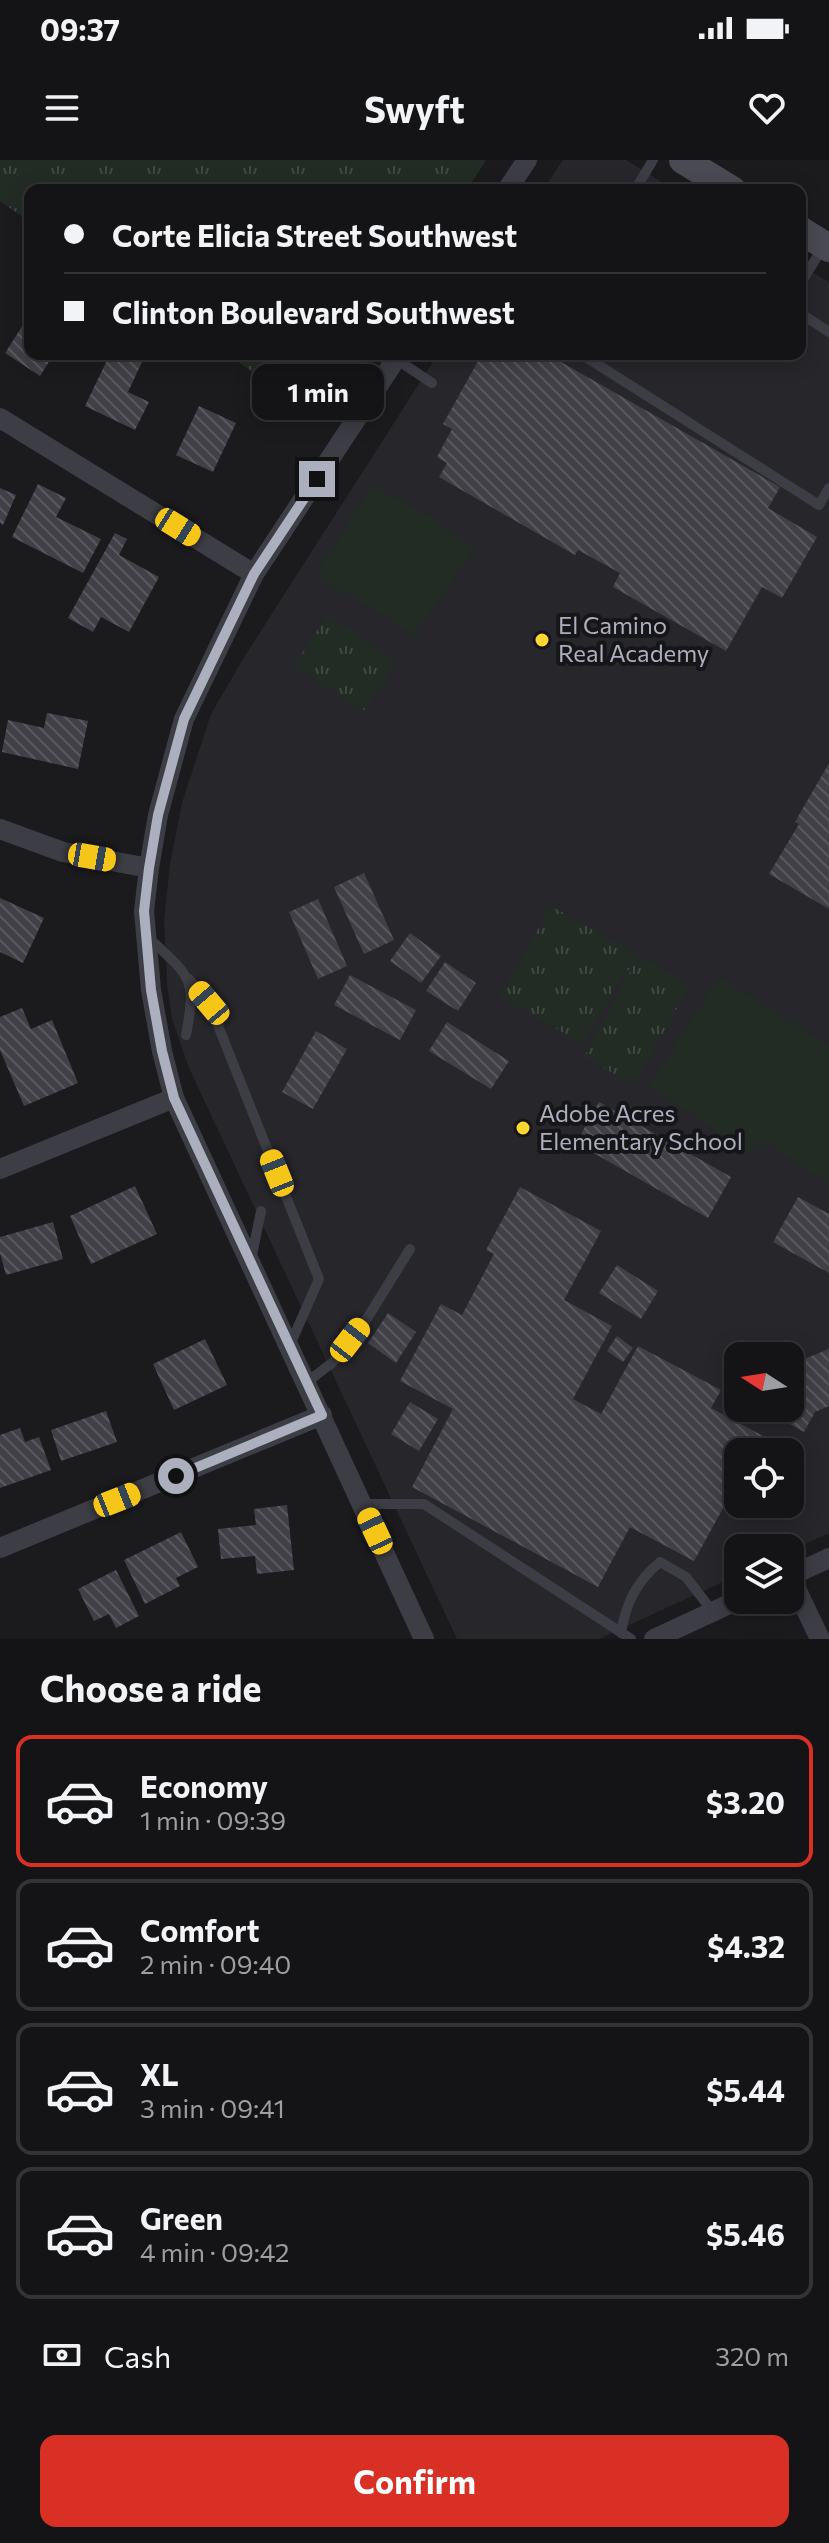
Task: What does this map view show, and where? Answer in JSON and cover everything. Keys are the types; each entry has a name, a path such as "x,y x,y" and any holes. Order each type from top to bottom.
{"main road":[{"path":"692,162 723,184"},
{"path":"806,234 827,247"}],"street":[{"path":"511,184 527,160"},
{"path":"396,360 254,574 184,719 158,815 144,911 151,990 174,1098 424,1639"},
{"path":"0,418 254,574"},
{"path":"0,829 63,852 149,868"},
{"path":"0,1169 174,1098"},
{"path":"0,1548 322,1415"},
{"path":"804,1570 829,1558"},
{"path":"804,1605 820,1639"},
{"path":"654,1639 724,1607"}],"lane":[{"path":"639,184 653,160"},
{"path":"806,276 827,247"},
{"path":"806,317 829,332"},
{"path":"402,360 432,383"},
{"path":"590,360 819,505 829,488"},
{"path":"146,935 178,965 209,1003 319,1279 290,1345"},
{"path":"186,1035 192,1004 189,979"},
{"path":"251,1262 261,1211"},
{"path":"307,1382 332,1363 368,1317 410,1249"},
{"path":"362,1504 424,1504 631,1639"},
{"path":"621,1633 626,1606 647,1572 660,1562 686,1577 713,1612"}],"shaded area":[{"path":"563,160 626,160 665,184 547,184"},
{"name":"Adobe Acres Elementary School","path":"806,269 829,282 829,1533 804,1545 804,1534 724,1534 724,1581 599,1639 457,1639 189,1068 172,1019 164,921 170,864 182,803 211,714 434,360 806,360"}],"green space":[{"path":"0,160 486,160 471,184 24,184 24,218 0,201"},
{"path":"235,360 357,360 320,417"},
{"path":"373,485 429,516 474,548 414,636 370,607 314,577"},
{"path":"328,614 397,662 363,712 294,665"},
{"path":"551,906 690,985 634,1085 584,1057 636,961 615,987 583,1044 500,997"},
{"path":"719,977 829,1046 829,1184 767,1144 746,1150 648,1087"}],"building":[{"path":"24,323 24,360 50,360 40,376 5,353"},
{"path":"107,360 142,362 128,392 149,402 135,430 85,406"},
{"path":"479,360 558,360 780,487 768,508 817,537 782,598 762,587 726,651 613,587 620,573 578,550 575,555 439,477 447,463 437,457 452,429 443,424"},
{"path":"199,406 236,423 213,472 176,455"},
{"path":"38,484 66,498 56,517 101,539 83,573 12,537"},
{"path":"0,488 16,495 3,525 0,523"},
{"path":"115,533 127,539 119,555 159,577 129,632 101,617 93,632 68,618"},
{"path":"47,713 88,721 78,769 2,752 8,720 44,728"},
{"path":"829,763 829,909 769,874 799,824 795,822"},
{"path":"364,873 394,940 364,954 334,887"},
{"path":"0,898 44,918 23,963 0,952"},
{"path":"318,899 347,966 318,979 289,912"},
{"path":"410,933 441,956 421,983 390,961"},
{"path":"445,962 476,983 458,1011 426,991"},
{"path":"350,975 416,1010 400,1040 334,1005"},
{"path":"22,1008 31,1029 52,1020 78,1083 24,1106 0,1050 0,1017"},
{"path":"447,1022 509,1061 491,1089 429,1051"},
{"path":"316,1031 347,1049 313,1109 282,1092"},
{"path":"599,1102 731,1177 708,1218 576,1143"},
{"path":"135,1186 157,1234 91,1264 70,1216"},
{"path":"520,1187 601,1231 564,1300 612,1326 573,1399 601,1414 638,1346 721,1390 711,1408 724,1415 724,1422 737,1422 767,1438 724,1438 724,1506 694,1561 630,1527 598,1587 412,1487 453,1409 400,1381 441,1304 462,1315 494,1254 486,1250"},
{"path":"798,1197 829,1214 829,1273 773,1242"},
{"path":"53,1222 63,1259 6,1275 0,1253 0,1237"},
{"path":"617,1265 658,1291 641,1319 599,1293"},
{"path":"388,1313 416,1332 396,1363 368,1343"},
{"path":"617,1336 633,1348 623,1362 607,1351"},
{"path":"205,1339 227,1385 174,1410 153,1364"},
{"path":"829,1349 829,1406 815,1412 804,1432 786,1422 804,1422 804,1359"},
{"path":"410,1402 438,1419 419,1451 391,1434"},
{"path":"106,1411 117,1442 61,1461 51,1430"},
{"path":"20,1428 25,1442 39,1437 51,1470 0,1488 0,1435"},
{"path":"287,1505 294,1570 257,1574 255,1556 221,1559 218,1529 256,1525 254,1509"},
{"path":"181,1532 198,1567 176,1578 180,1586 145,1604 124,1560"},
{"path":"116,1570 139,1616 116,1628 109,1614 94,1621 78,1589"}],"place":[{"name":"El Camino Real Academy","path":"542,640"},
{"name":"Adobe Acres Elementary School","path":"523,1128"}],"route":[{"path":"176,1476 322,1415 174,1098 151,990 144,911 158,815 184,719 254,574 317,479"}]}
